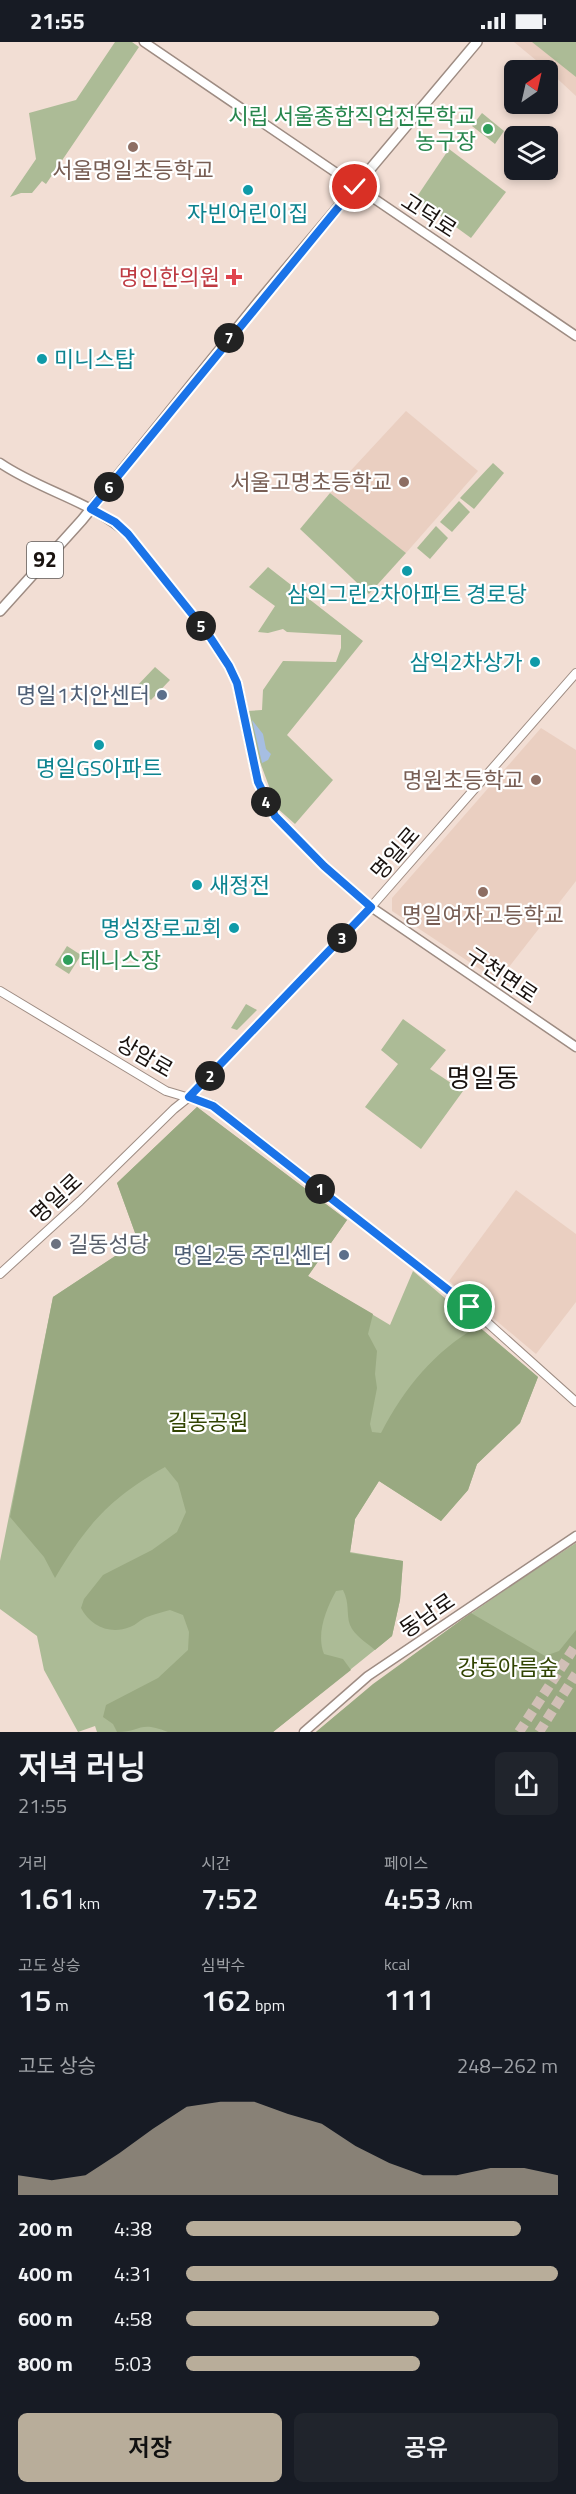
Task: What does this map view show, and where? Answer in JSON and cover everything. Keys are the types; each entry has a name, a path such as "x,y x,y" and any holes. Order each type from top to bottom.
{"main road":[{"name":"고덕로","path":"144,42 355,187 506,286 576,336"},
{"name":"92","path":"0,611 91,509 477,42"},
{"name":"구천면로","path":"0,463 115,522 128,534 208,634 229,666 237,683 258,782 275,816 324,866 371,907 576,1047"},
{"name":"동남로","path":"304,1732 369,1676 576,1536"}],"street":[{"name":"명일로","path":"0,1274 189,1097 371,907 576,673"},
{"name":"상암로","path":"0,991 166,1091 213,1106 441,1284 519,1349 576,1402"}],"shaded area":[{"path":"514,42 576,42 576,96 558,79 558,60 536,60"},
{"name":"서울고명초등학교","path":"406,411 478,471 406,553 330,493"},
{"name":"명일여자고등학교","path":"541,728 576,750 576,881 498,981 392,911 392,898"},
{"path":"516,1190 576,1234 576,1302 536,1354 449,1281"}],"green space":[{"path":"115,42 132,42 139,47 46,184 42,181 32,193 21,193 10,197 36,159 29,113 76,100"},
{"path":"532,42 576,42 576,77 558,63 558,60 555,60"},
{"name":"시립 서울종합직업전문학교 농구장","path":"482,113 504,131 495,144 472,126"},
{"path":"449,149 506,192 471,238 416,198"},
{"path":"493,463 504,473 474,509 460,498"},
{"path":"330,493 406,553 369,594 300,529"},
{"path":"459,501 470,512 452,532 440,522"},
{"path":"436,526 448,538 430,559 417,548"},
{"path":"268,567 363,641 287,735 333,780 295,824 277,808 260,762 247,711 262,710 263,690 283,661 336,662 341,648 341,635 287,632 283,629 268,633 258,632 275,606 249,587"},
{"path":"155,667 170,680 151,700 136,687"},
{"name":"테니스장","path":"67,946 81,955 69,974 55,965"},
{"path":"246,1004 257,1010 237,1030 231,1028"},
{"path":"403,1019 446,1050 430,1069 463,1091 421,1149 365,1107 398,1064 381,1050"},
{"name":"길동공원","path":"197,1107 347,1220 308,1276 390,1325 413,1271 538,1377 520,1423 477,1464 468,1490 441,1521 379,1481 355,1519 350,1552 403,1561 400,1600 392,1636 273,1732 97,1732 95,1726 78,1732 44,1670 37,1636 0,1609 0,1561 53,1297 138,1241 117,1183"},
{"name":"길동공원","path":"197,1107 347,1220 308,1276 373,1314 368,1334 377,1351 375,1374 377,1388 370,1424 372,1432 381,1433 400,1401 434,1359 478,1326 538,1377 520,1423 477,1464 468,1490 441,1521 379,1481 355,1519 350,1553 403,1561 400,1600 392,1636 375,1650 352,1629 343,1590 336,1591 323,1622 322,1646 324,1654 343,1659 351,1670 273,1732 168,1732 145,1727 117,1732 113,1724 103,1717 106,1705 158,1678 188,1650 189,1632 183,1615 170,1610 145,1618 130,1627 115,1630 95,1624 81,1608 84,1599 103,1575 152,1550 177,1532 186,1512 178,1483 165,1467 129,1490 89,1527 55,1578 44,1557 10,1517 53,1297 138,1241 117,1183"},
{"name":"강동아름숲","path":"576,1543 576,1732 316,1732 443,1633"},
{"name":"강동아름숲","path":"471,1613 545,1656 559,1651 576,1630 576,1732 316,1732 373,1684"}],"water":[{"path":"252,720 263,734 266,749 271,754 268,760 262,763"}],"tunnel":[{"path":"519,1732 576,1645"},
{"path":"539,1732 576,1674"}],"place":[{"name":"시립 서울종합직업전문학교 농구장","path":"488,129"},
{"name":"서울명일초등학교","path":"133,147"},
{"name":"자빈어린이집","path":"248,190"},
{"name":"명인한의원","path":"234,277"},
{"name":"미니스탑","path":"42,359"},
{"name":"서울고명초등학교","path":"404,482"},
{"name":"삼익그린2차아파트 경로당","path":"407,571"},
{"name":"삼익2차상가","path":"535,662"},
{"name":"명일1치안센터","path":"162,695"},
{"name":"명일GS아파트","path":"99,745"},
{"name":"명원초등학교","path":"536,780"},
{"name":"새정전","path":"197,885"},
{"name":"명일여자고등학교","path":"483,892"},
{"name":"명성장로교회","path":"234,928"},
{"name":"테니스장","path":"68,960"},
{"name":"길동성당","path":"56,1244"},
{"name":"명일2동 주민센터","path":"344,1255"}],"district":[{"name":"명일동","path":"483,1078"}],"route":[{"path":"355,187 260,300 91,509 115,522 128,534 208,634 229,666 237,683 261,792 275,816 324,866 371,907 189,1097 213,1106 470,1307"}]}
